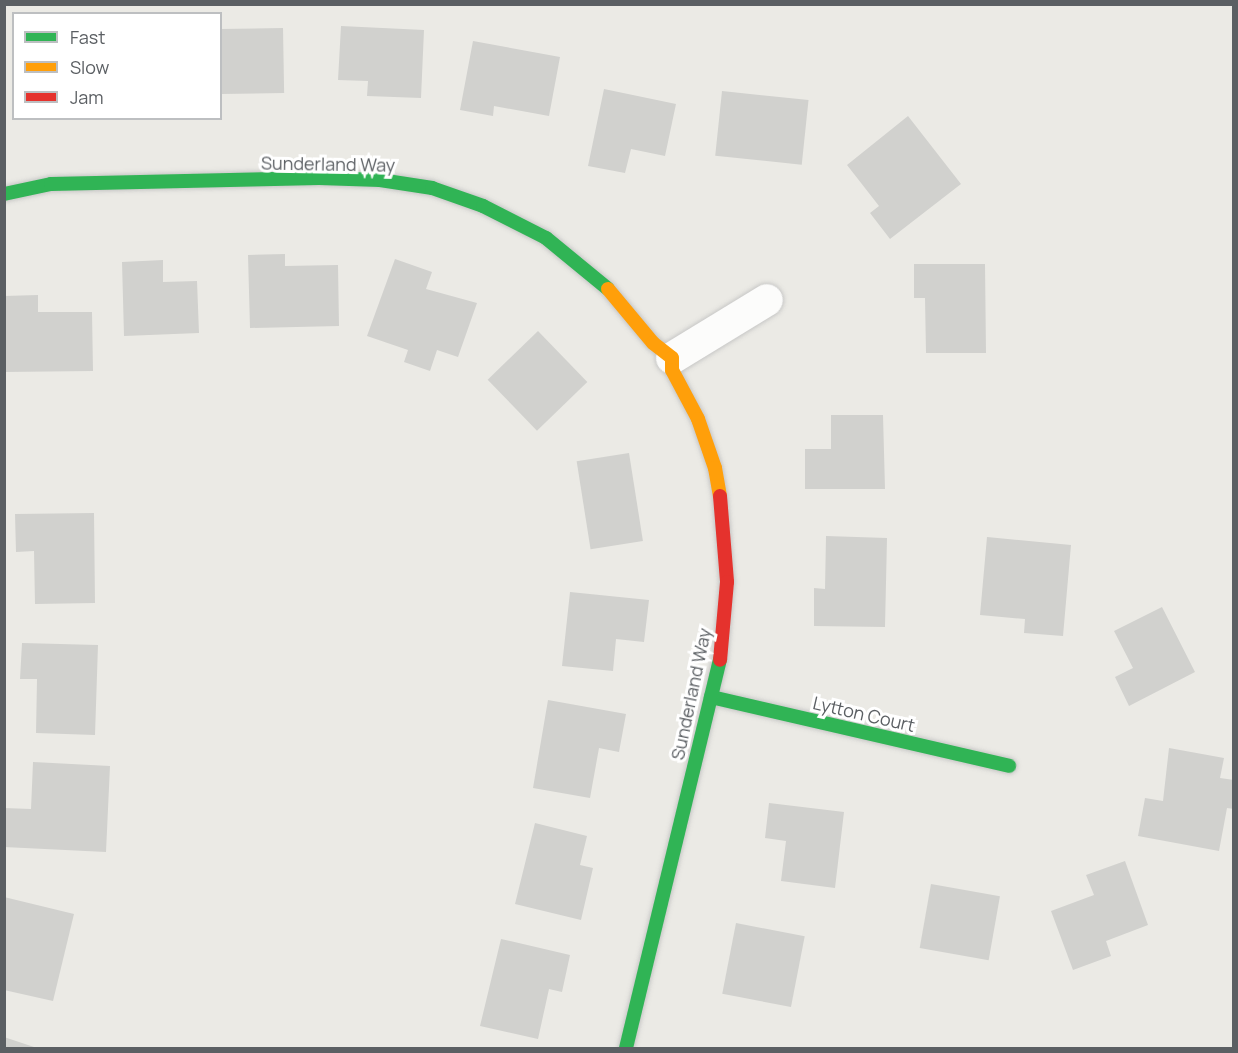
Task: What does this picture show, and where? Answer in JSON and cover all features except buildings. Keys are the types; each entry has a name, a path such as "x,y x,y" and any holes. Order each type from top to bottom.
{"street":[{"name":"Sunderland Way","path":"4,194 51,184 308,178 380,180 432,188 483,206 546,238 603,284 653,343 672,358 672,370 706,441 724,522 727,582 723,638 711,697 626,1048"},
{"path":"672,358 767,300"},
{"name":"Lytton Court","path":"711,697 1009,766"}],"traffic: fast":[{"path":"4,194 51,184 319,178 380,180 432,188 483,206 546,238 608,289"},
{"path":"626,1048 720,660"},
{"path":"711,697 1009,766"}],"traffic: slow":[{"path":"608,289 653,343 672,358 672,370 698,419 715,468 720,496"}],"traffic: jam":[{"path":"720,496 727,582 720,660"}]}
